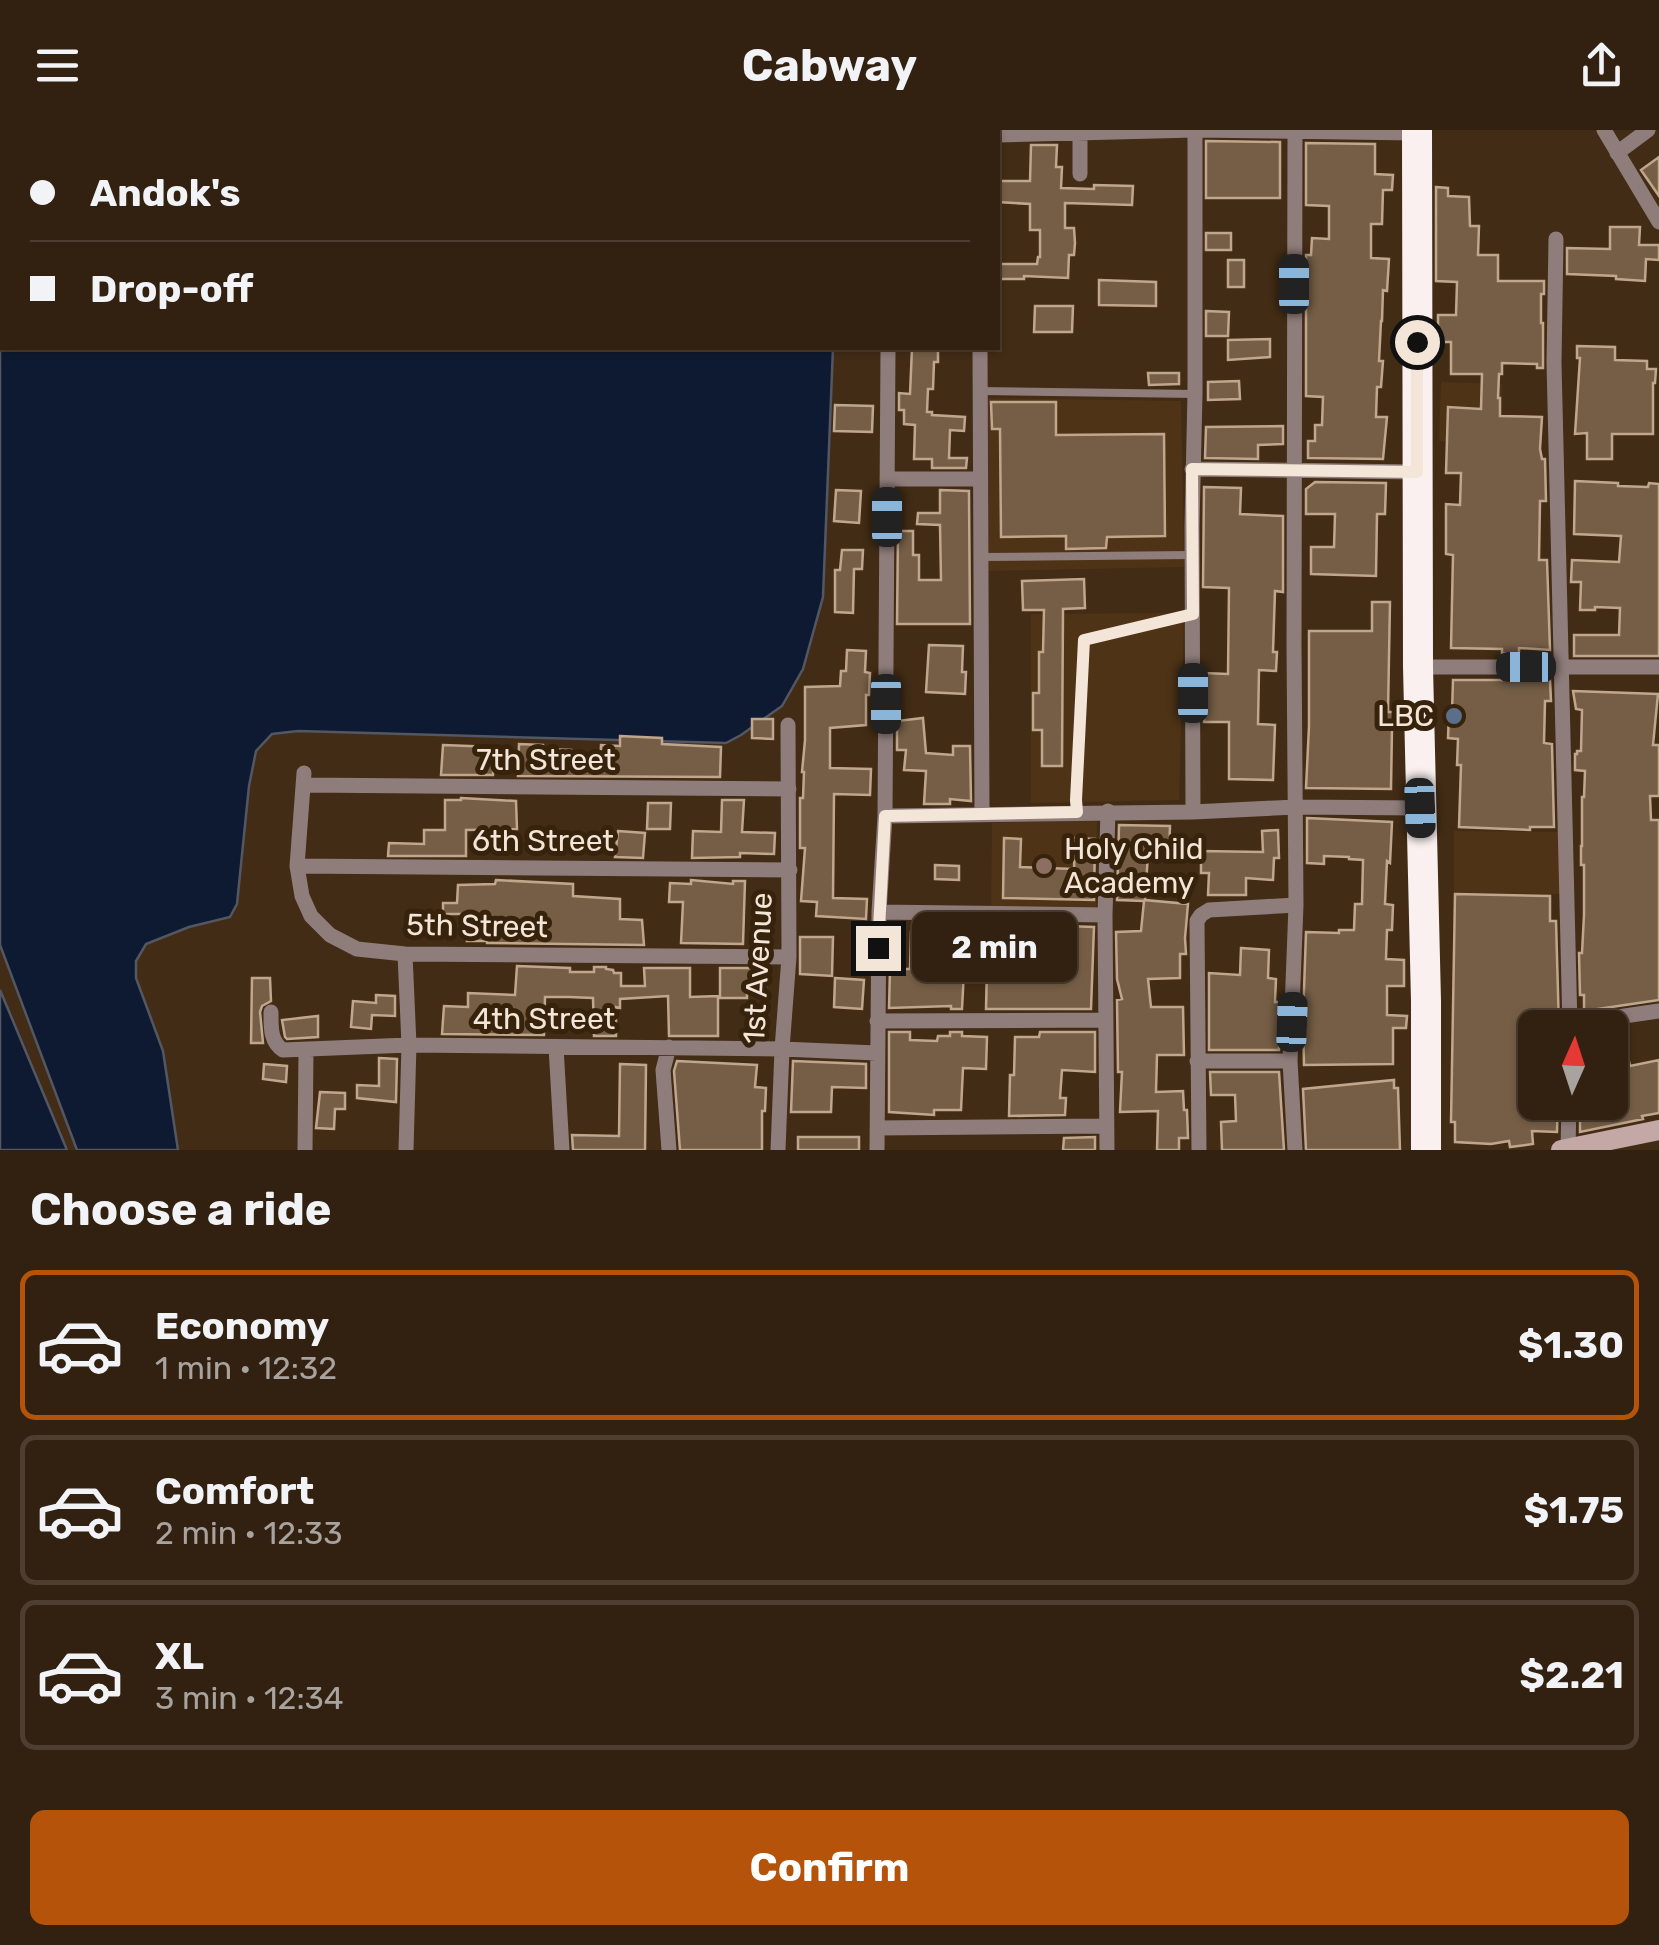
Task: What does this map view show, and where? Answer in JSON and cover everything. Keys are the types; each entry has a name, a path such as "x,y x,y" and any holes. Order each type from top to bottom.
{"highway":[{"path":"1417,131 1418,667 1426,1150"}],"main road":[{"path":"1560,1150 1659,1130"}],"street":[{"path":"1193,812 1195,130"},
{"path":"1000,135 1195,130 1417,131"},
{"path":"1604,130 1659,222"},
{"path":"1617,153 1648,130"},
{"path":"1295,132 1296,905 1290,1060 1295,1150"},
{"path":"1080,134 1080,174"},
{"path":"1556,240 1554,363 1570,1010"},
{"path":"877,1150 878,912 885,816 888,350"},
{"path":"980,350 982,813"},
{"path":"1192,469 1417,472"},
{"path":"887,480 979,479"},
{"path":"1418,667 1659,667"},
{"name":"1st Avenue","path":"778,1150 789,956 788,725"},
{"name":"7th Street","path":"304,779 790,789"},
{"name":"5th Street","path":"304,779 297,866 302,896 311,916 330,935 357,950 405,954 789,956"},
{"path":"885,816 1420,808"},
{"path":"1107,1150 1108,811"},
{"name":"6th Street","path":"297,866 790,870"},
{"path":"1198,1150 1197,921 1209,910 1296,905"},
{"path":"878,912 1105,915"},
{"path":"405,954 409,1045 406,1150"},
{"path":"1628,1016 1659,1011"},
{"path":"271,1012 271,1029 278,1048 306,1050 305,1150"},
{"path":"877,1021 1106,1020"},
{"name":"4th Street","path":"306,1050 409,1045 782,1048 877,1053"},
{"path":"556,1047 562,1150"},
{"path":"668,1047 663,1070 670,1150"},
{"path":"1197,1061 1290,1060"},
{"path":"1568,1149 1569,1120"},
{"path":"877,1128 1107,1126"}],"lane":[{"path":"979,391 1194,394"},
{"path":"980,556 1193,554"},
{"path":"1077,812 1084,640 1193,614"}],"shaded area":[{"path":"1441,382 1502,384 1500,444 1439,441"},
{"path":"985,398 1181,401 1184,567 987,571"},
{"path":"1184,613 1179,800 1031,803 1031,614"},
{"name":"Holy Child Academy","path":"1097,820 1096,912 991,910 992,823"},
{"path":"1454,831 1563,832 1562,894 1454,893"}],"water":[{"path":"0,350 833,350 823,597 803,669 782,706 741,735 726,743 298,731 272,734 256,751 237,904 230,917 189,927 146,944 136,961 136,978 163,1051 178,1150 77,1150 0,945"},
{"path":"0,990 67,1150 0,1150"}],"building":[{"path":"1206,141 1280,142 1280,198 1206,198"},
{"path":"1306,143 1375,144 1375,174 1393,175 1392,190 1383,190 1382,224 1371,224 1371,258 1389,259 1387,291 1383,290 1379,361 1383,361 1376,417 1387,417 1383,459 1308,458 1308,441 1315,441 1315,425 1322,425 1323,397 1306,396 1306,255 1311,255 1312,238 1329,239 1329,206 1306,205"},
{"path":"1031,145 1057,145 1056,167 1062,167 1061,188 1133,186 1132,205 1065,203 1065,228 1074,228 1075,243 1074,255 1069,255 1068,278 1000,279 1000,264 1037,264 1040,257 1040,230 1030,230 1030,204 1000,202 1000,181 1030,181"},
{"path":"1659,157 1659,196 1641,170"},
{"path":"1436,187 1448,188 1448,196 1469,197 1470,226 1479,226 1478,255 1498,255 1498,281 1544,281 1543,368 1537,368 1537,364 1502,363 1498,398 1500,416 1542,417 1540,449 1545,459 1546,501 1540,501 1539,560 1547,560 1550,650 1519,648 1519,654 1502,653 1502,649 1451,648 1453,555 1446,554 1446,504 1460,505 1461,473 1446,473 1448,407 1481,409 1482,374 1451,374 1451,342 1438,342 1438,315 1456,315 1457,282 1436,281"},
{"path":"1610,227 1640,227 1639,245 1659,245 1659,260 1646,259 1645,281 1567,274 1567,248 1610,249"},
{"path":"1206,233 1231,233 1231,250 1206,250"},
{"path":"1228,260 1244,260 1244,287 1228,287"},
{"path":"1099,280 1156,282 1156,306 1099,305"},
{"path":"1035,306 1073,306 1072,332 1034,332"},
{"path":"1206,311 1229,312 1228,336 1206,336"},
{"path":"1270,339 1270,357 1228,360 1228,340"},
{"path":"1577,346 1615,347 1615,360 1647,361 1647,369 1656,369 1653,434 1612,434 1612,459 1587,459 1587,433 1575,434 1580,358"},
{"path":"912,350 938,350 933,389 928,389 927,412 965,417 964,431 950,430 949,458 967,458 966,468 932,468 932,459 914,459 915,425 904,424 904,410 899,410 899,393 910,394"},
{"path":"1148,373 1179,373 1179,384 1149,385"},
{"path":"1239,381 1240,399 1208,400 1208,382"},
{"path":"991,402 1056,402 1056,435 1164,434 1165,536 1107,537 1106,548 1066,549 1066,536 1001,537 1000,429 992,429"},
{"path":"835,405 873,406 872,432 834,431"},
{"path":"1283,426 1283,444 1258,445 1258,459 1205,458 1206,427"},
{"path":"1575,481 1618,486 1659,484 1659,656 1574,656 1574,635 1619,635 1620,608 1580,610 1581,582 1571,582 1572,560 1619,562 1621,536 1574,534"},
{"path":"1315,482 1386,483 1385,514 1377,514 1376,576 1311,574 1311,547 1334,547 1335,514 1306,514 1306,489"},
{"path":"1204,487 1241,488 1240,514 1283,516 1283,592 1275,591 1276,671 1259,670 1258,724 1275,725 1273,780 1229,779 1229,722 1204,722 1204,673 1228,674 1229,588 1203,587"},
{"path":"836,490 861,491 859,523 834,521"},
{"path":"940,490 969,491 970,624 897,624 898,531 913,531 913,555 919,555 919,580 941,580 940,525 917,524 918,513 940,513"},
{"path":"842,550 863,550 862,569 854,569 853,613 835,612 835,570 840,570"},
{"path":"1084,579 1085,608 1063,609 1062,766 1042,766 1042,730 1033,730 1033,693 1039,693 1044,610 1023,610 1022,581"},
{"path":"1372,602 1390,602 1388,712 1396,712 1391,789 1306,788 1309,631 1372,631"},
{"path":"929,645 963,646 965,694 926,692"},
{"path":"847,650 866,651 865,672 870,673 866,725 830,728 830,768 871,769 870,795 834,794 833,898 867,899 866,919 816,916 817,902 801,901 805,848 800,848 800,798 805,687 840,686 841,671 846,671"},
{"path":"1453,680 1550,680 1544,743 1552,744 1554,827 1459,827 1458,739 1448,738"},
{"path":"1573,691 1658,694 1653,745 1659,745 1659,796 1650,796 1651,820 1659,820 1659,1000 1584,1010 1579,953 1584,915 1581,846 1585,771 1575,770 1575,754 1581,751 1582,710 1576,709"},
{"path":"923,718 926,753 953,755 953,746 970,746 971,801 950,799 950,804 924,804 926,771 904,770 906,750 897,750 897,721"},
{"path":"752,719 773,719 773,739 752,738"},
{"path":"620,736 662,738 662,744 721,747 720,777 518,776 519,744 571,750 570,766 600,767 601,745 620,746"},
{"path":"443,745 494,747 493,775 441,775"},
{"path":"445,800 516,801 517,829 466,830 466,856 388,856 389,843 424,844 424,830 445,830"},
{"path":"722,800 744,800 742,832 775,833 774,854 692,858 693,831 721,832"},
{"path":"648,803 671,803 670,829 647,829"},
{"path":"1307,818 1392,822 1385,904 1393,905 1392,930 1387,930 1386,959 1404,960 1404,986 1387,986 1387,1015 1407,1016 1406,1028 1393,1028 1393,1064 1304,1065 1306,932 1354,930 1355,904 1362,904 1363,860 1324,856 1324,864 1307,863"},
{"path":"1119,825 1170,826 1169,854 1148,854 1145,900 1188,904 1186,954 1180,954 1180,978 1148,979 1151,1007 1183,1007 1184,1055 1157,1055 1156,1092 1183,1091 1188,1138 1179,1138 1179,1150 1157,1150 1158,1111 1120,1112 1122,1072 1118,1072 1117,1000 1122,999 1117,979 1116,932 1141,931 1144,901 1117,900"},
{"path":"1278,830 1279,858 1274,858 1273,880 1246,878 1246,895 1208,895 1209,873 1201,873 1201,851 1263,852 1262,831"},
{"path":"618,831 645,833 643,858 615,857"},
{"path":"1004,838 1021,839 1020,867 1074,869 1075,838 1095,839 1094,900 1003,898"},
{"path":"935,865 959,866 959,880 935,879"},
{"path":"496,880 573,884 573,896 620,899 620,919 642,920 644,945 467,941 468,914 443,914 443,903 457,903 458,885 495,884"},
{"path":"691,880 733,884 745,881 743,944 681,943 683,902 669,902 670,883 691,884"},
{"path":"1455,894 1550,896 1550,921 1556,921 1558,1010 1518,1010 1518,1120 1557,1120 1557,1132 1532,1131 1533,1144 1510,1147 1509,1141 1455,1142 1455,1122 1451,1122"},
{"path":"988,925 1011,925 1010,969 1033,969 1035,925 1094,927 1091,1009 986,1009"},
{"path":"911,932 935,933 934,970 964,971 962,1009 889,1008 890,969 910,969"},
{"path":"800,937 833,937 832,976 800,974"},
{"path":"1241,948 1269,950 1268,978 1276,979 1275,1002 1281,1002 1279,1050 1209,1050 1209,973 1240,975"},
{"path":"517,966 570,968 570,972 594,972 594,967 606,967 621,973 621,986 645,986 644,968 690,968 690,997 718,996 718,1036 669,1036 668,996 620,999 620,1008 616,1007 616,1036 594,1036 593,998 569,997 545,997 544,1035 442,1034 444,1006 468,1007 468,993 515,995"},
{"path":"720,968 765,968 766,987 747,989 747,998 720,998"},
{"path":"252,978 270,978 271,1001 260,1012 263,1043 251,1043"},
{"path":"835,978 864,980 862,1009 834,1007"},
{"path":"376,995 395,996 395,1016 372,1015 371,1029 351,1027 353,1001 376,1003"},
{"path":"318,1016 318,1037 285,1037 282,1020"},
{"path":"889,1032 910,1032 910,1040 937,1041 938,1036 950,1036 950,1032 987,1037 986,1069 963,1068 961,1110 934,1110 934,1115 889,1112"},
{"path":"1040,1032 1095,1032 1095,1072 1062,1070 1060,1098 1066,1098 1065,1115 1009,1116 1015,1037 1039,1037"},
{"path":"1628,1057 1630,1066 1659,1060 1659,1113 1580,1132 1580,1120 1628,1120"},
{"path":"379,1058 397,1059 396,1102 357,1098 357,1085 379,1086"},
{"path":"677,1061 757,1065 755,1087 766,1088 762,1150 680,1150 674,1071"},
{"path":"793,1061 866,1064 866,1088 832,1087 831,1112 791,1112"},
{"path":"264,1064 287,1066 286,1082 263,1079"},
{"path":"620,1064 646,1065 645,1150 573,1150 572,1135 619,1136"},
{"path":"1210,1072 1279,1072 1284,1150 1222,1150 1221,1122 1236,1121 1235,1095 1211,1095"},
{"path":"1394,1080 1394,1088 1398,1088 1400,1150 1306,1150 1303,1089"},
{"path":"320,1092 345,1093 345,1109 335,1109 334,1129 316,1128"},
{"path":"798,1137 859,1137 859,1150 798,1150"},
{"path":"1095,1137 1095,1150 1063,1150 1064,1138"}],"place":[{"name":"LBC","path":"1454,716"},
{"name":"Holy Child Academy","path":"1044,866"}],"route":[{"path":"878,948 885,816 1077,812 1084,640 1193,614 1192,469 1417,472 1417,342"}]}
